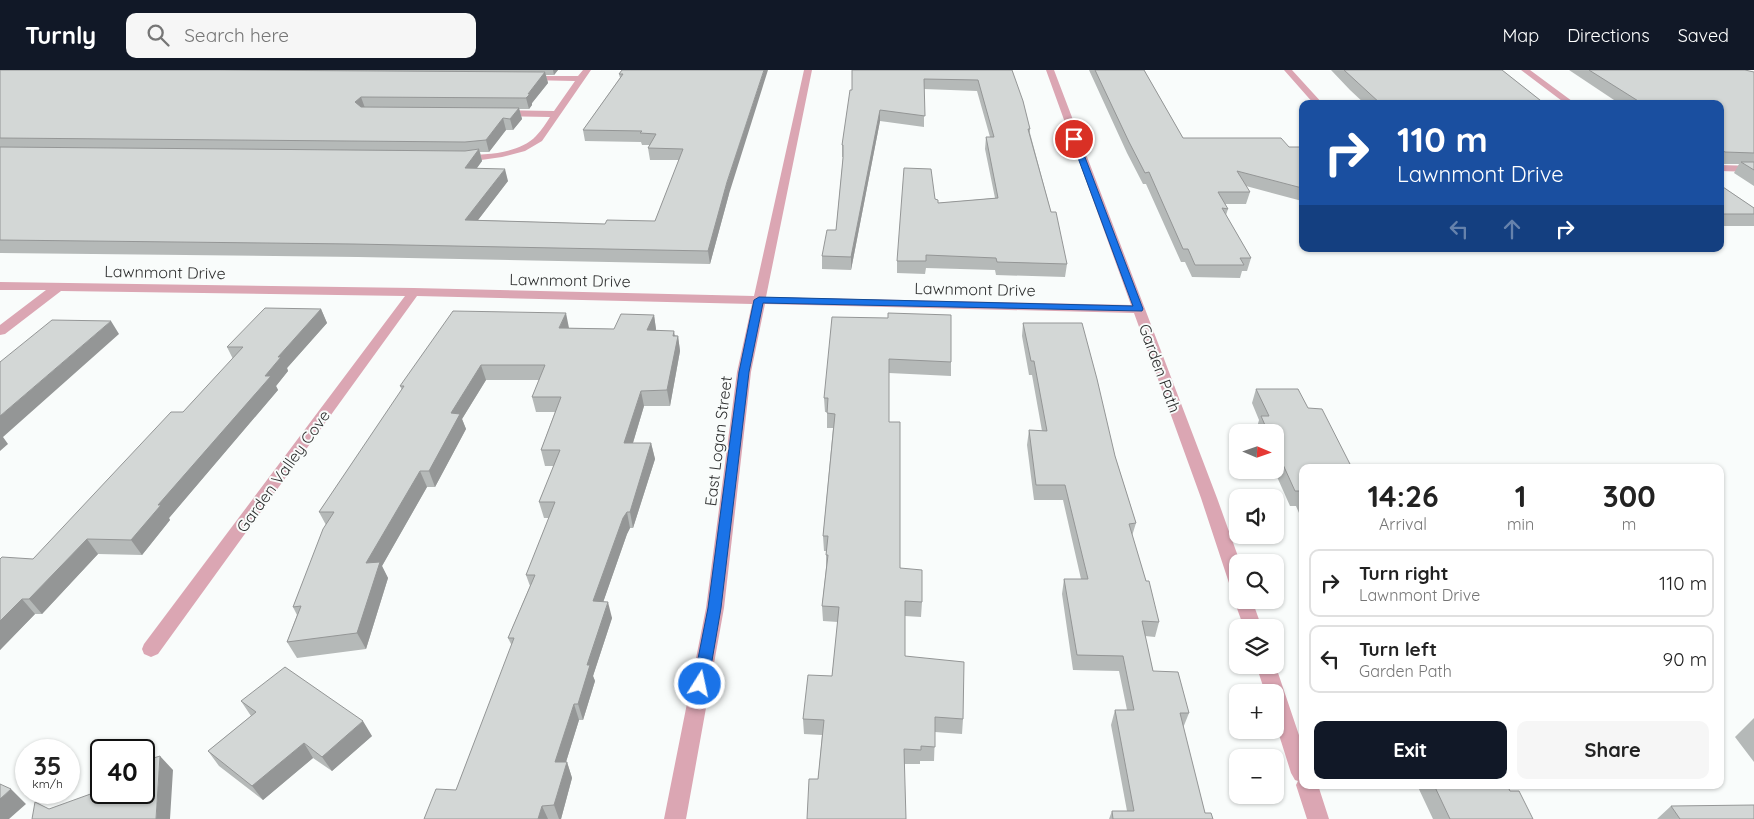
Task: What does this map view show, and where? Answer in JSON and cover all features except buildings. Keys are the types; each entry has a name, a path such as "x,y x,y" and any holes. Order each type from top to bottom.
{"street":[{"path":"448,158 486,157 514,152 530,146 539,139 587,70"},
{"name":"East Logan Street","path":"675,819 715,608 744,372 808,70"},
{"name":"Garden Path","path":"1050,70 1229,557"},
{"path":"1288,70 1315,100"},
{"path":"1524,70 1566,100"},
{"path":"522,78 581,79"},
{"path":"490,113 557,114"},
{"path":"1724,168 1754,169"},
{"name":"Lawnmont Drive","path":"0,286 414,292 1138,309"},
{"path":"0,331 58,287"},
{"name":"Garden Valley Cove","path":"152,649 414,292"},
{"path":"1269,674 1299,764"},
{"path":"1308,789 1318,819"}],"route":[{"path":"700,684 715,608 744,372 759,300 1138,309 1074,139"}]}
